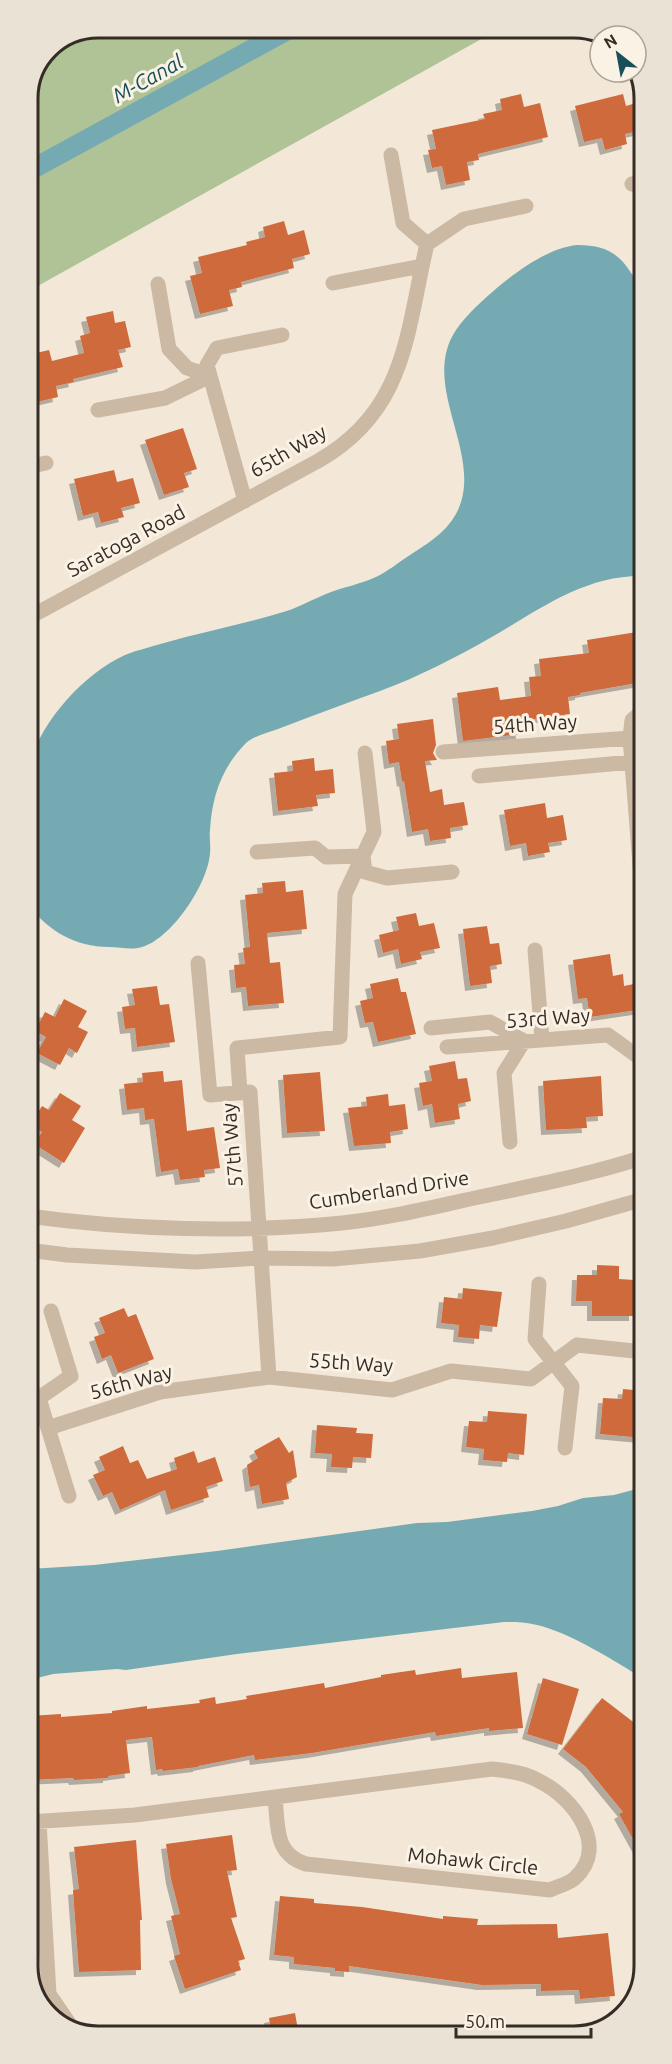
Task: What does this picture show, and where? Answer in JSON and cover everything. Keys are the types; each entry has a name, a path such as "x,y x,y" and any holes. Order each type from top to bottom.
{"street":[{"path":"391,155 403,223 427,244 464,219 526,206"},
{"name":"65th Way","path":"244,501 328,455 369,419 386,396 407,345 427,244"},
{"path":"333,283 422,266"},
{"path":"158,284 168,349 187,368 210,376"},
{"path":"244,501 207,365 217,348 282,335"},
{"path":"98,410 165,398 210,376"},
{"path":"38,465 46,463"},
{"name":"Saratoga Road","path":"38,613 244,501"},
{"path":"634,718 630,738 634,788"},
{"name":"54th Way","path":"444,752 630,738"},
{"path":"240,1093 237,1048 340,1037 345,894 374,832 365,753"},
{"path":"479,776 632,762"},
{"path":"257,852 315,848 326,857 363,856"},
{"path":"363,856 364,872 387,878 452,872"},
{"path":"535,950 542,1040"},
{"name":"57th Way","path":"198,963 210,1095 250,1092 262,1258"},
{"path":"431,1028 490,1022 524,1041 504,1073 510,1142"},
{"name":"53rd Way","path":"447,1047 608,1035 634,1053"},
{"name":"Cumberland Drive","path":"38,1217 85,1224 260,1229 344,1223 600,1171 634,1160"},
{"path":"38,1251 195,1262 262,1258 333,1259 420,1251 504,1236 634,1202"},
{"path":"262,1258 269,1377"},
{"path":"539,1284 535,1339 572,1386 565,1448"},
{"path":"38,1397 71,1376 51,1311"},
{"name":"55th Way","path":"269,1377 392,1390 451,1371 531,1379 577,1345 634,1351"},
{"name":"56th Way","path":"48,1428 160,1392 269,1377"},
{"path":"38,1407 48,1428 69,1496"},
{"name":"Mohawk Circle","path":"38,1822 135,1815 480,1770 492,1769 537,1779 554,1789 573,1807 587,1830 590,1843 588,1857 583,1869 573,1880 550,1890 306,1864 294,1860 285,1852 280,1840 274,1797"},
{"path":"38,1892 44,1992"}],"green space":[{"path":"97,38 483,38 38,286 39,86 42,74 55,55 74,42"}],"water":[{"path":"590,246 610,252 618,257 634,277 634,576 601,581 563,596 450,660 380,691 260,735 245,744 230,763 219,784 211,818 208,865 203,879 178,920 156,940 145,946 131,949 97,946 74,941 54,930 38,916 38,742 52,718 78,688 109,664 125,655 286,611 372,579 440,533 456,514 463,492 464,469 447,398 444,375 446,352 456,330 465,318 498,287 535,260 566,247"},
{"path":"634,1490 634,1673 563,1634 533,1624 504,1622 237,1654 126,1670 53,1674 38,1678 38,1568 94,1565 217,1551 417,1523 447,1522 532,1511 583,1498 614,1495"}],"building":[{"path":"521,94 524,107 540,103 548,137 478,154 479,160 467,162 470,180 446,185 442,166 432,168 428,150 436,149 432,130 485,119 483,114 502,110 500,99"},
{"path":"623,94 626,106 634,104 634,132 625,134 627,144 605,150 602,138 584,142 575,106"},
{"path":"284,221 288,235 304,230 310,254 292,259 294,268 241,282 242,287 229,290 233,306 200,314 190,276 202,273 198,257 247,245 246,242 265,237 263,227"},
{"path":"113,311 115,323 125,321 131,347 118,350 123,367 73,379 74,382 56,386 58,397 38,402 38,353 49,350 52,361 84,353 80,336 90,333 86,317"},
{"path":"183,428 197,469 184,473 189,487 164,495 145,440"},
{"path":"114,470 117,482 133,478 140,503 121,508 124,517 101,523 98,512 83,516 74,479"},
{"path":"634,632 634,684 568,697 570,714 519,721 521,734 463,741 457,693 498,687 500,700 531,696 529,677 541,676 539,659 589,653 587,640"},
{"path":"433,719 436,745 433,753 437,760 425,761 430,792 442,789 444,805 464,802 468,825 450,828 451,838 430,841 428,829 412,832 399,762 389,764 386,741 399,739 397,724"},
{"path":"314,758 315,771 333,769 335,793 316,795 318,806 278,811 274,773 293,771 292,761"},
{"path":"545,803 547,818 563,815 567,840 548,843 550,852 528,856 526,843 510,846 504,810"},
{"path":"285,881 286,892 303,890 307,929 267,933 270,963 280,962 284,1003 248,1006 246,987 236,988 234,965 245,964 243,948 250,947 245,895 263,893 262,883"},
{"path":"416,913 419,926 434,923 440,948 420,952 422,959 401,964 398,949 383,953 379,935 399,930 396,917"},
{"path":"487,926 490,944 499,943 502,964 490,966 492,983 470,986 463,929"},
{"path":"610,954 613,976 623,974 624,986 634,984 634,1010 590,1017 587,998 578,999 573,960"},
{"path":"398,978 401,992 406,992 416,1034 378,1042 373,1022 365,1023 360,1001 373,998 370,984"},
{"path":"157,986 160,1005 169,1004 175,1042 137,1047 135,1028 125,1029 122,1007 135,1005 132,989"},
{"path":"64,999 87,1011 78,1027 88,1032 77,1053 69,1048 60,1065 38,1054 46,1037 38,1033 38,1025 45,1012 55,1017"},
{"path":"455,1061 458,1079 467,1078 471,1101 458,1104 460,1119 435,1123 432,1104 423,1106 419,1083 432,1081 429,1066"},
{"path":"163,1071 164,1082 182,1080 187,1131 214,1127 220,1168 204,1170 205,1177 180,1180 178,1169 161,1172 154,1119 145,1120 144,1108 127,1110 124,1084 143,1082 142,1073"},
{"path":"320,1072 325,1131 287,1133 283,1075"},
{"path":"601,1076 603,1116 586,1117 587,1128 546,1130 543,1081"},
{"path":"60,1093 81,1106 72,1120 85,1128 64,1163 38,1147 38,1138 42,1132 38,1130 38,1112 42,1106 49,1110"},
{"path":"388,1094 389,1106 405,1104 408,1129 390,1132 391,1143 354,1146 348,1108 367,1106 366,1097"},
{"path":"597,1265 619,1266 619,1279 634,1280 634,1316 592,1316 592,1301 576,1301 577,1275 597,1275"},
{"path":"463,1288 502,1292 497,1327 480,1325 479,1339 458,1337 459,1325 441,1323 444,1297 462,1299"},
{"path":"124,1308 128,1317 136,1314 154,1359 118,1373 111,1355 102,1359 94,1337 105,1333 99,1318"},
{"path":"623,1389 634,1390 634,1437 600,1434 603,1398 622,1399"},
{"path":"488,1411 527,1414 524,1455 508,1453 507,1462 483,1460 484,1449 466,1447 469,1421 487,1422"},
{"path":"317,1425 357,1428 356,1433 373,1434 371,1458 353,1457 352,1468 331,1467 332,1454 315,1453"},
{"path":"279,1437 289,1453 293,1450 297,1477 286,1483 289,1499 262,1504 259,1485 250,1487 247,1465 258,1458 254,1451"},
{"path":"123,1446 130,1463 138,1460 147,1479 177,1469 174,1458 194,1451 198,1463 215,1457 223,1481 206,1487 209,1497 171,1510 165,1490 120,1510 112,1492 103,1496 93,1475 105,1470 99,1457"},
{"path":"461,1668 462,1678 517,1672 523,1728 489,1731 489,1728 436,1736 435,1732 312,1753 255,1760 254,1755 198,1767 163,1771 162,1769 156,1770 152,1737 126,1740 130,1773 108,1776 108,1778 38,1780 38,1715 61,1714 61,1717 112,1713 112,1711 147,1706 147,1709 200,1703 199,1700 215,1697 216,1704 247,1699 246,1696 324,1683 325,1688 415,1670 416,1675"},
{"path":"543,1678 579,1689 562,1745 527,1734"},
{"path":"602,1698 634,1723 634,1841 619,1814 623,1812 586,1767 563,1749"},
{"path":"232,1835 237,1870 227,1871 237,1917 231,1918 245,1959 238,1961 241,1970 185,1989 174,1956 180,1954 171,1916 180,1914 171,1879 166,1844"},
{"path":"136,1840 142,1920 140,1920 141,1970 79,1972 73,1890 79,1889 74,1847"},
{"path":"280,1896 314,1899 314,1903 362,1907 443,1919 443,1916 478,1919 477,1925 557,1924 558,1938 608,1933 615,1996 580,1999 579,1990 541,1991 541,1984 482,1985 349,1966 349,1972 335,1971 335,1968 294,1964 294,1957 274,1955"},
{"path":"295,2013 297,2026 270,2026 269,2018"}],"waterway":[{"name":"M-Canal","path":"38,166 273,38"}]}
